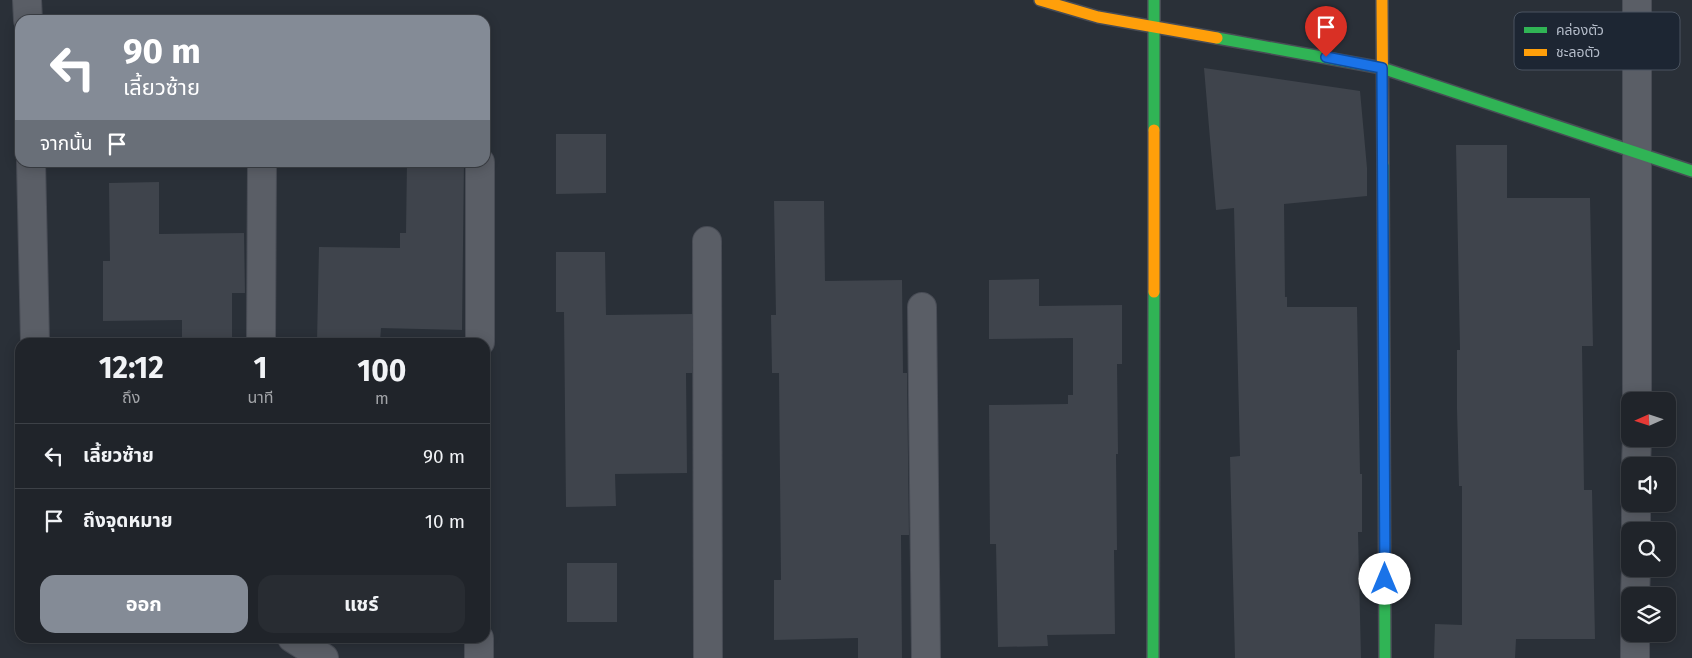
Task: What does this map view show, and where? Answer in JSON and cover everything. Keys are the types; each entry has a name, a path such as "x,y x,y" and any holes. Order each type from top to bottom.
{"street":[{"path":"27,0 28,15"},
{"path":"1040,0 1098,17 1382,68 1692,171"},
{"path":"1153,658 1154,0"},
{"path":"1382,0 1385,658"},
{"path":"1637,70 1637,392"},
{"path":"31,167 35,338"},
{"path":"262,167 262,338"},
{"path":"480,167 480,338"},
{"path":"707,241 708,658"},
{"path":"922,307 926,658"},
{"path":"1635,642 1635,658"},
{"path":"300,643 324,658"},
{"path":"479,643 479,658"}],"building":[{"path":"1204,68 1360,91 1367,168 1367,196 1284,204 1285,297 1287,297 1287,307 1357,307 1360,474 1362,474 1362,532 1358,532 1361,658 1235,658 1230,457 1240,456 1234,208 1216,210"},
{"path":"556,134 606,134 606,193 556,194"},
{"path":"1456,145 1507,145 1507,198 1590,198 1593,346 1582,346 1584,490 1592,490 1595,639 1516,639 1515,658 1434,658 1435,624 1462,625 1462,486 1459,486 1457,409 1457,350 1460,350"},
{"path":"407,167 464,167 462,330 381,328 380,338 317,338 319,247 400,248 400,233 406,233"},
{"path":"159,182 159,234 244,233 245,293 232,293 232,338 182,338 182,320 103,321 103,261 110,261 109,183"},
{"path":"774,201 824,201 825,281 902,280 903,373 907,373 909,535 901,535 902,658 858,658 858,638 774,640 774,580 781,580 779,373 772,373 771,315 776,315"},
{"path":"556,252 605,252 606,315 692,314 692,373 686,373 687,473 615,474 616,506 566,507 564,312 556,312"},
{"path":"1039,279 1039,306 1122,305 1122,364 1117,364 1118,454 1116,454 1117,550 1114,550 1115,634 1047,635 1048,646 998,647 996,544 990,544 989,405 1068,404 1068,395 1073,395 1073,338 989,339 989,280"},
{"path":"567,563 617,563 617,622 567,622"}],"traffic: fast":[{"path":"1154,0 1154,130"},
{"path":"1217,38 1382,68 1692,171"},
{"path":"1383,163 1385,658"},
{"path":"1153,658 1154,292"}],"traffic: slow":[{"path":"1040,0 1098,17 1217,38"},
{"path":"1382,0 1383,163"},
{"path":"1154,130 1154,292"}],"route":[{"path":"1326,57 1382,68 1385,579"}]}
